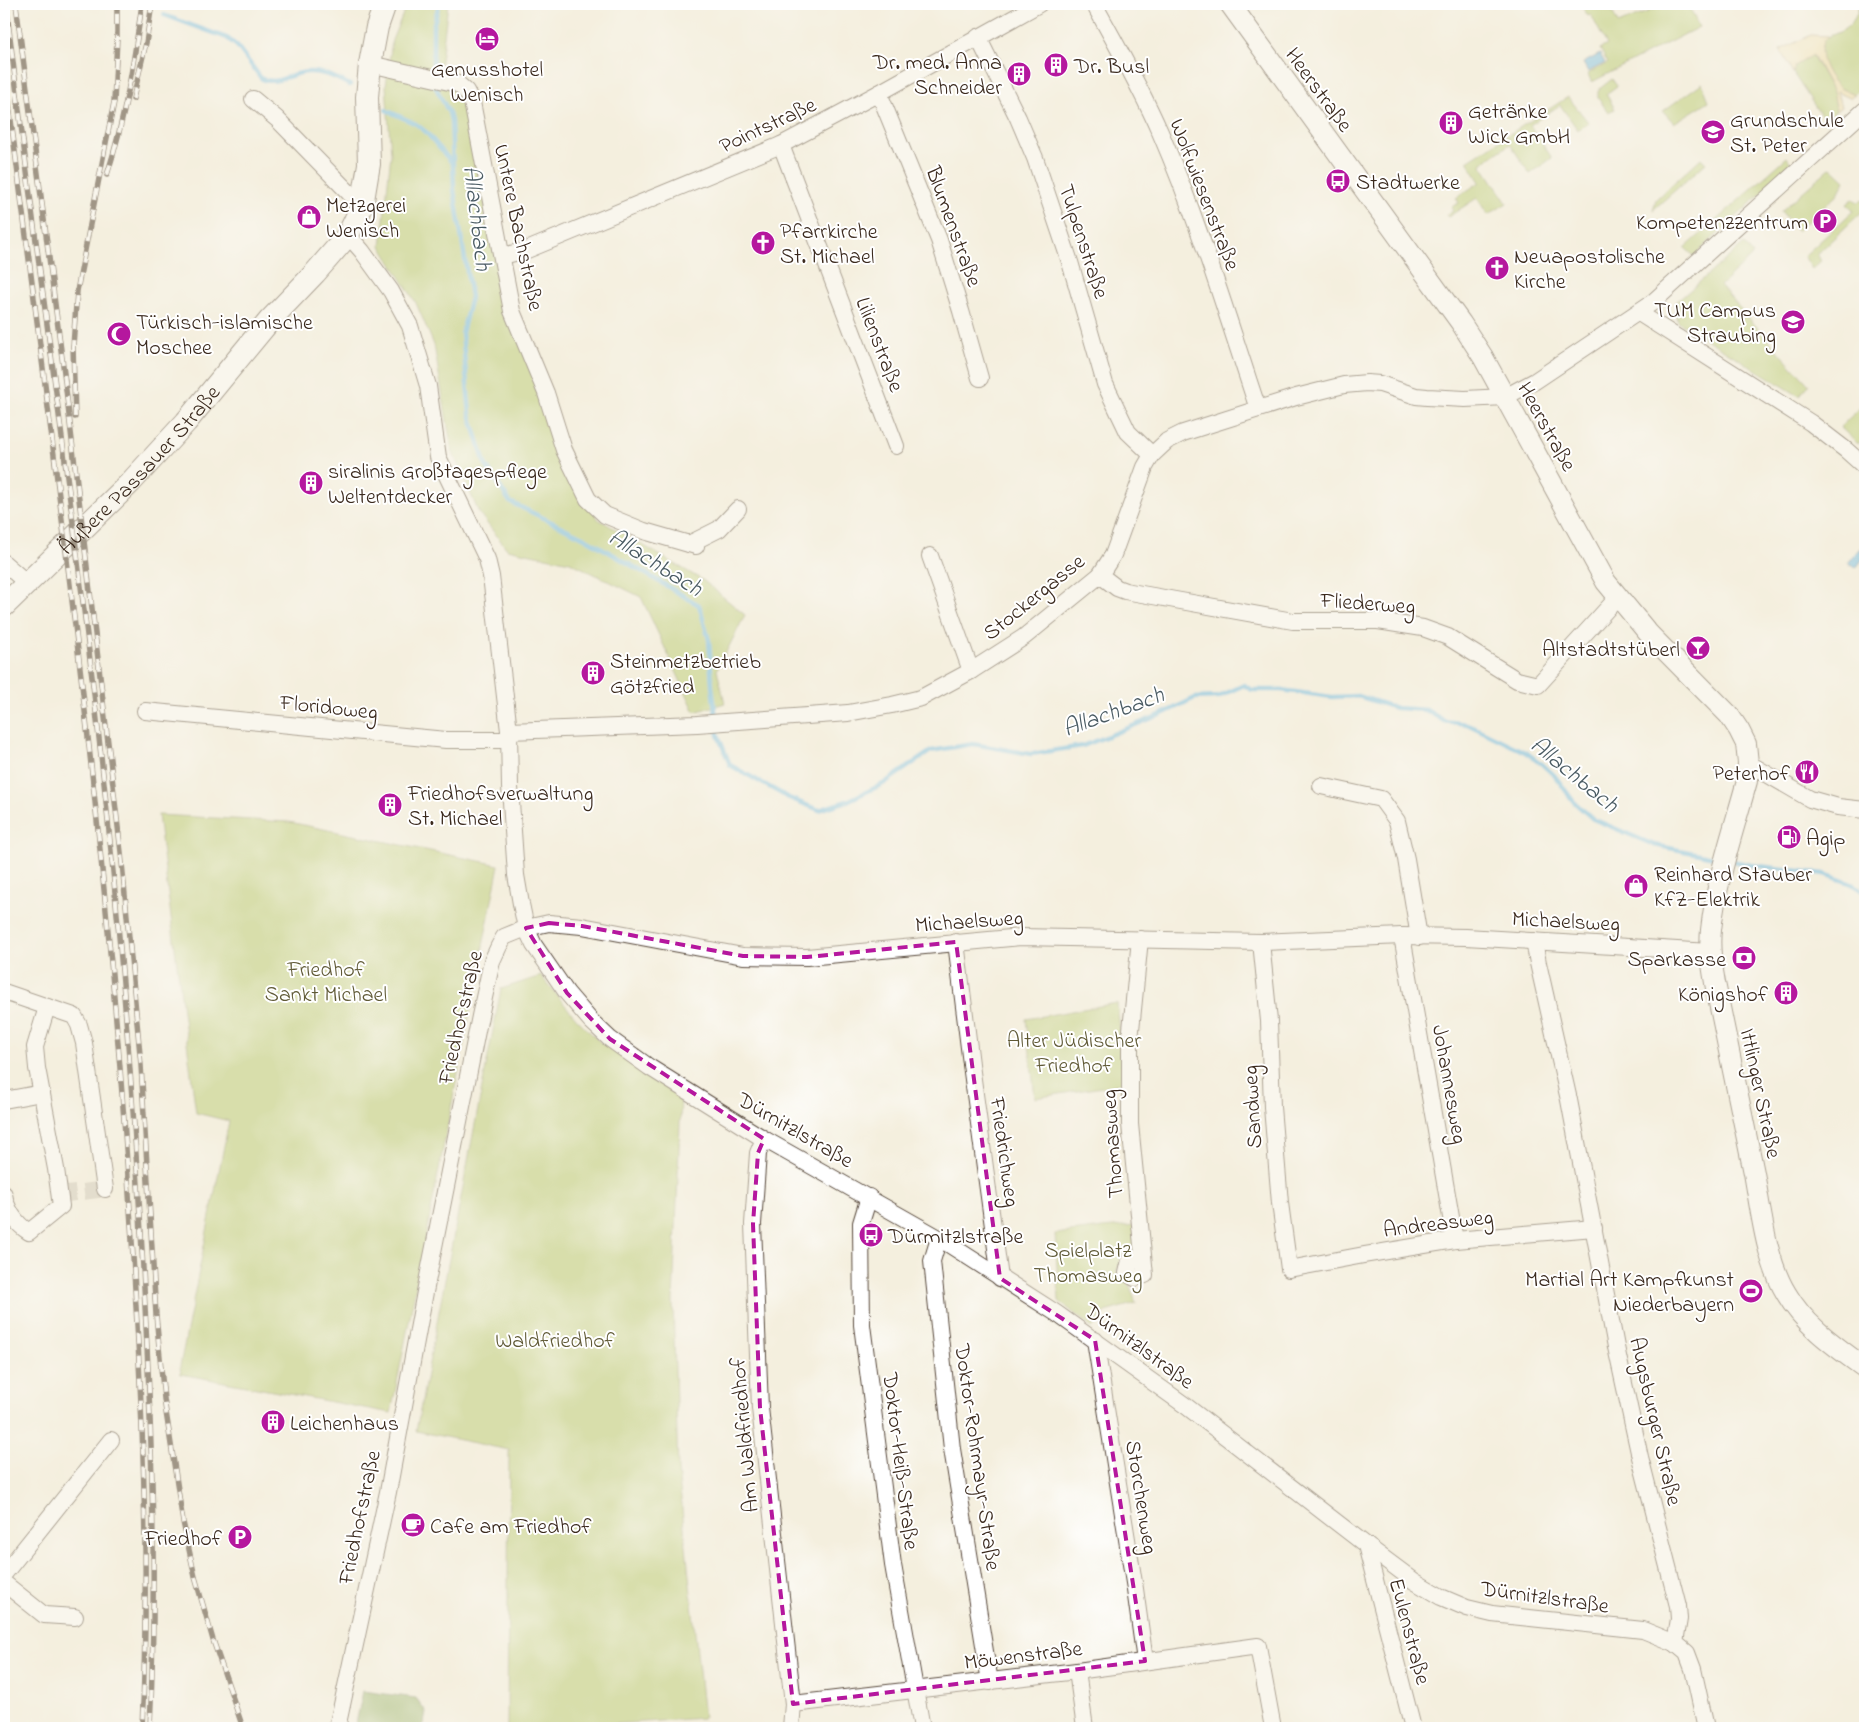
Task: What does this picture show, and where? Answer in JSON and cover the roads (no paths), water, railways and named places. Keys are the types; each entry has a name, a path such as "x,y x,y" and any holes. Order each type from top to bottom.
{"main road":[{"name":"Äußere Passauer Straße","path":"4,606 130,483 191,416 270,320 315,274 348,235 362,206 369,164 367,97 370,64 377,27 385,4"}],"street":[{"name":"Pointstraße","path":"502,256 527,250 782,145 1039,4"},
{"name":"Wolfwiesenstraße","path":"1094,4 1143,96 1172,162 1198,227 1258,409"},
{"name":"Heerstraße","path":"1230,4 1436,287 1483,357 1606,582 1649,634 1729,715 1746,744 1748,763"},
{"name":"Tulpenstraße","path":"978,37 1015,110 1034,158 1070,262 1104,384 1128,432 1152,455"},
{"name":"Untere Bachstraße","path":"370,64 403,72 437,77 458,84 466,91 472,102 512,311 546,393 564,450 588,498 605,515 644,531 693,546 718,529 738,509"},
{"name":"Blumenstraße","path":"879,93 939,240 980,378"},
{"path":"254,99 277,119 362,206"},
{"path":"1505,397 1534,381 1639,313 1688,272 1865,110"},
{"name":"Lilienstraße","path":"782,145 896,446"},
{"path":"348,235 362,250 391,291 410,326 428,386 438,457 487,559 491,576 509,735 510,787 516,875 526,928"},
{"path":"1639,313 1815,426 1846,450 1865,468"},
{"name":"Stockergasse","path":"509,735 848,714 921,698 971,671 1024,637 1100,575 1113,555 1145,467 1152,455 1167,441 1183,433 1258,409 1326,389 1367,382 1380,384 1416,396 1465,399 1505,397"},
{"path":"930,556 971,671"},
{"path":"4,563 28,584"},
{"name":"Fliederweg","path":"1100,575 1117,588 1126,591 1258,615 1293,620 1378,621 1423,628 1448,637 1517,680 1538,685 1618,598"},
{"name":"Floridoweg","path":"145,711 446,740 509,735"},
{"path":"1748,763 1810,799 1838,808 1865,810"},
{"name":"Ittlinger Straße","path":"1748,763 1747,781 1728,850 1711,929 1710,952 1714,983 1766,1232 1778,1279 1803,1318 1830,1343 1865,1368"},
{"path":"1321,786 1381,799 1396,821 1406,859 1411,936"},
{"name":"Michaelsweg","path":"526,928 549,923 582,926 743,956 807,957 956,942 1021,938 1261,942 1411,936 1534,941 1710,952"},
{"name":"Dürnitzlstraße","path":"526,928 546,965 567,993 591,1021 610,1039 649,1067 764,1139 940,1238 1056,1313 1186,1406 1414,1581 1440,1596 1467,1608 1518,1618 1643,1630 1675,1643"},
{"name":"Friedhofstraße","path":"337,1728 388,1492 425,1292 492,961 504,937 526,928"},
{"name":"Johannesweg","path":"1411,936 1455,1240"},
{"name":"Thomasweg","path":"1140,939 1130,1040 1130,1124 1143,1257"},
{"name":"Augsburger Straße","path":"1534,941 1569,1100 1616,1347 1641,1462 1678,1606 1679,1619 1675,1643"},
{"name":"Friedrichweg","path":"956,942 1000,1278"},
{"name":"Sandweg","path":"1261,942 1269,1021 1272,1107 1280,1204 1289,1270"},
{"path":"4,992 74,1016 79,1025 84,1043 105,1189"},
{"path":"4,1194 9,1212 29,1232 61,1206 37,1068 36,1047 47,1007"},
{"path":"4,1100 42,1093"},
{"name":"Am Waldfriedhof","path":"764,1139 758,1153 753,1224 760,1408 793,1704 791,1728"},
{"name":"Doktor-Heiß-Straße","path":"869,1197 861,1223 862,1325 893,1565 922,1728"},
{"name":"Andreasweg","path":"1289,1270 1364,1254 1455,1240 1594,1228"},
{"name":"Doktor-Rohrmayr-Straße","path":"940,1238 932,1261 952,1449 990,1682"},
{"name":"Storchenweg","path":"1095,1340 1145,1661"},
{"path":"4,1574 111,1440"},
{"name":"Eulenstraße","path":"1366,1545 1413,1728"},
{"path":"4,1583 44,1615 75,1617"},
{"path":"1675,1643 1687,1653 1693,1670 1706,1728"},
{"name":"Möwenstraße","path":"793,1704 990,1682 1258,1646 1273,1728"},
{"path":"1077,1671 1085,1728"}],"water":[{"path":"1600,54 1605,63 1588,72 1583,63"},
{"path":"1861,548 1865,551 1865,556 1856,568 1848,563"}],"waterway":[{"name":"Allachbach","path":"433,74 433,27 439,4"},
{"path":"164,15 227,38 237,46 261,78 272,81 302,73 314,72 329,75 350,85"},
{"name":"Allachbach","path":"433,82 449,113 451,121 454,190 471,297 462,333 470,414 485,464 510,502 585,538 699,605 709,640 718,735 730,765 789,798 819,810 847,801 883,784 931,751 973,744 1031,754 1083,746 1160,715 1195,698 1218,697 1244,685 1252,690 1281,690 1332,697 1358,696 1396,708 1426,710 1444,721 1467,724 1527,753 1542,764 1555,776 1574,802 1593,819 1654,845 1719,858"},
{"path":"386,110 416,124 426,132 453,164"},
{"name":"Allachbach","path":"1729,860 1751,865 1825,874 1852,884 1865,893"}],"tunnel":[{"path":"60,1195 105,1189"}],"railway":[{"path":"6,4 88,646 106,797 122,976 140,1215 150,1407 153,1536 150,1728"},
{"path":"16,4 64,373 121,852 141,1065 156,1315 164,1399 183,1522 195,1577 213,1640 243,1728"},
{"path":"75,417 73,346 77,291 114,102 117,4"},
{"path":"107,175 124,111 142,4"},
{"path":"133,99 146,43 152,4"},
{"path":"4,65 60,499 94,789 121,1079 135,1288 144,1476 145,1602 142,1728"}],"place":[{"name":"Genusshotel Wenisch","path":"487,39"},
{"name":"Dr. Busl","path":"1056,65"},
{"name":"Dr. med. Anna Schneider","path":"1019,74"},
{"name":"Getränke Wick GmbH","path":"1451,123"},
{"name":"Grundschule St. Peter","path":"1713,132"},
{"name":"Stadtwerke","path":"1338,181"},
{"name":"Metzgerei Wenisch","path":"309,217"},
{"name":"Kompetenzzentrum","path":"1825,221"},
{"name":"Pfarrkirche St. Michael","path":"763,243"},
{"name":"Neuapostolische Kirche","path":"1497,268"},
{"name":"TUM Campus Straubing","path":"1793,322"},
{"name":"Türkisch-islamische Moschee","path":"119,334"},
{"name":"siralinis Großtagespflege Weltentdecker","path":"311,483"},
{"name":"Altstadtstüberl","path":"1698,648"},
{"name":"Steinmetzbetrieb Götzfried","path":"593,673"},
{"name":"Peterhof","path":"1807,772"},
{"name":"Friedhofsverwaltung St. Michael","path":"390,805"},
{"name":"Agip","path":"1789,837"},
{"name":"Reinhard Stauber KfZ-Elektrik","path":"1636,886"},
{"name":"Sparkasse","path":"1744,958"},
{"name":"Königshof","path":"1786,993"},
{"name":"Dürmitzlstraße","path":"871,1235"},
{"name":"Martial Art Kampfkunst Niederbayern","path":"1751,1291"},
{"name":"Leichenhaus","path":"273,1422"},
{"name":"Cafe am Friedhof","path":"413,1525"},
{"name":"Friedhof","path":"240,1537"}],"park label":[{"name":"Friedhof Sankt Michael","path":"326,980"},
{"name":"Alter Jüdischer Friedhof","path":"1074,1052"},
{"name":"Spielplatz Thomasweg","path":"1088,1262"},
{"name":"Waldfriedhof","path":"555,1339"}]}
